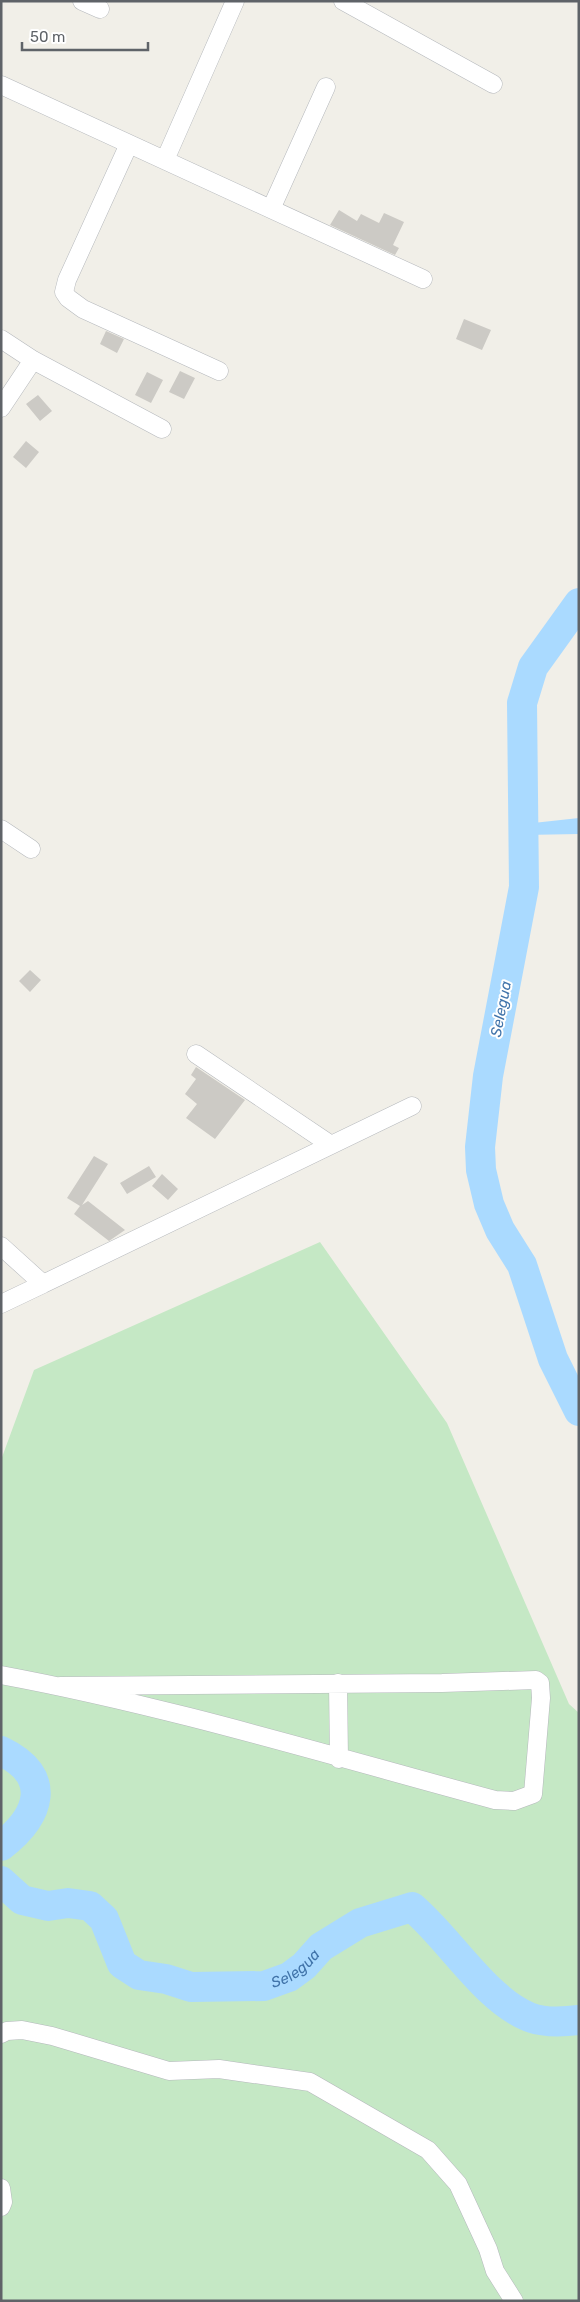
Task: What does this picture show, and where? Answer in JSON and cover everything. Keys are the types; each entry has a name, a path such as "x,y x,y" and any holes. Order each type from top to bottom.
{"street":[{"path":"82,1 100,9"},
{"path":"165,160 235,1"},
{"path":"343,1 493,84"},
{"path":"1,85 423,279"},
{"path":"271,209 326,87"},
{"path":"129,144 67,280 64,292 68,298 83,309 219,371"},
{"path":"1,339 33,360 162,429"},
{"path":"1,408 33,360"},
{"path":"1,829 31,849"},
{"path":"196,1054 331,1145"},
{"path":"1,1304 412,1106"},
{"path":"1,1246 43,1284"},
{"path":"1,1675 60,1686 181,1714 495,1800 514,1801 524,1799 533,1794 541,1698 540,1683 536,1680 60,1686"},
{"path":"338,1683 340,1759"},
{"path":"1,2034 7,2031 22,2030 52,2036 168,2071 219,2069 310,2082 428,2150 458,2184 488,2249 494,2271 514,2301"},
{"path":"1,2188 3,2202 1,2207"}],"green space":[{"path":"320,1242 447,1423 569,1704 579,1713 579,2301 1,2301 1,1460 34,1370"}],"water":[{"path":"579,818 579,834 524,835 524,824"}],"building":[{"path":"339,210 357,221 361,214 379,223 384,213 404,222 393,245 399,248 395,255 330,225"},
{"path":"464,319 491,330 482,350 456,339"},
{"path":"106,331 124,339 117,353 100,344"},
{"path":"180,371 195,378 184,399 169,392"},
{"path":"147,372 163,380 151,403 135,395"},
{"path":"38,395 52,411 40,421 26,404"},
{"path":"26,441 39,452 26,468 13,457"},
{"path":"30,970 41,980 30,992 19,981"},
{"path":"196,1067 245,1100 215,1139 186,1118 197,1104 185,1094 196,1079 191,1075"},
{"path":"94,1156 108,1164 82,1205 88,1201 125,1230 109,1241 74,1214 80,1206 67,1198"},
{"path":"149,1166 156,1177 127,1194 120,1183"},
{"path":"162,1174 178,1189 168,1200 152,1186"}],"waterway":[{"name":"Selegua","path":"579,603 533,667 522,703 524,887 488,1076 480,1147 481,1170 489,1204 500,1230 522,1265 553,1359 579,1411"},
{"name":"Selegua","path":"1,1751 18,1761 29,1772 35,1784 36,1797 25,1822 1,1846"},
{"name":"Selegua","path":"1,1881 22,1900 48,1906 68,1903 90,1906 104,1919 122,1964 139,1975 166,1979 191,1987 264,1986 289,1977 304,1966 321,1947 360,1923 412,1907 482,1982 513,2008 529,2017 541,2020 560,2022 579,2020"}]}
